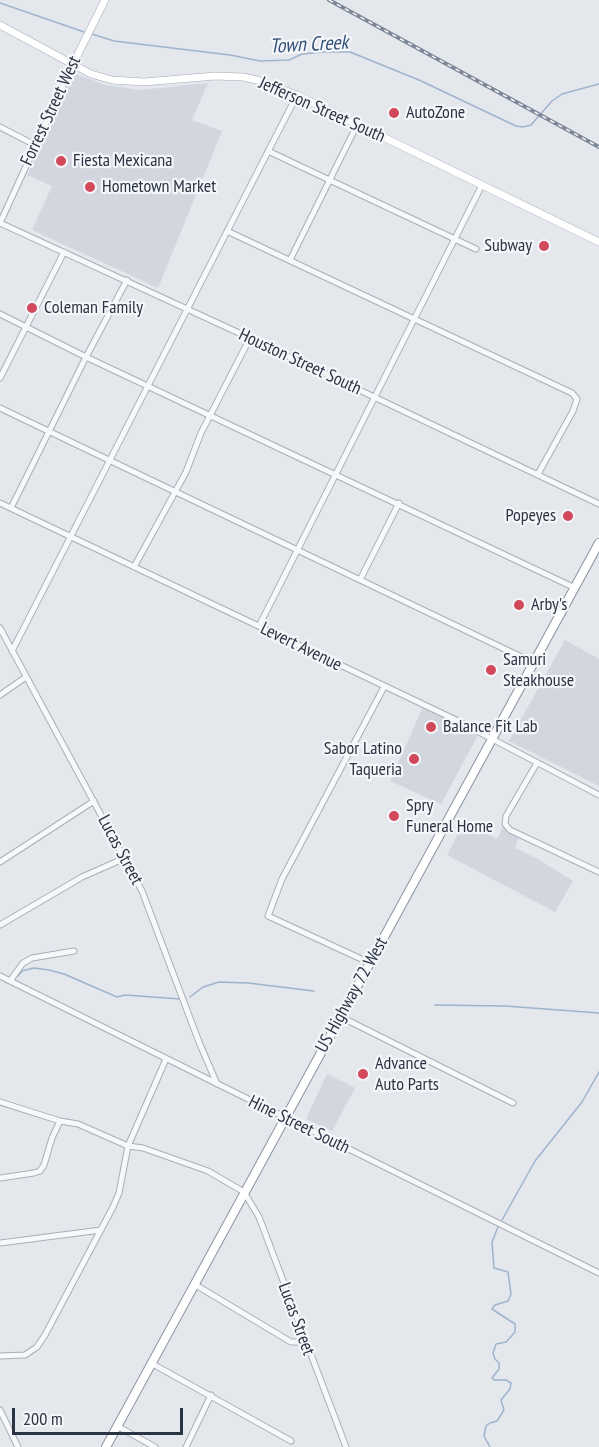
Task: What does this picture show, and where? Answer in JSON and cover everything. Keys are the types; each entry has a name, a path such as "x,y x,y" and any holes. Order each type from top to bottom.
{"highway":[{"name":"US Highway 72 West","path":"106,1447 599,543"}],"main road":[{"name":"Forrest Street West","path":"73,64 105,0"},
{"name":"Jefferson Street South","path":"0,25 101,77 144,82 215,76 243,77 297,95 599,242"}],"street":[{"name":"Forrest Street West","path":"0,223 73,64"},
{"path":"12,651 297,95"},
{"path":"290,260 357,125"},
{"path":"0,127 35,145"},
{"path":"268,151 453,240 477,249"},
{"path":"259,626 482,185"},
{"name":"Houston Street South","path":"0,223 127,280 599,504"},
{"path":"227,231 573,393 577,399 573,411 538,474"},
{"path":"0,378 64,252"},
{"path":"11,508 127,280"},
{"path":"0,314 86,357 575,588"},
{"path":"134,567 186,472 210,414 250,338"},
{"path":"0,408 534,663"},
{"name":"Levert Avenue","path":"0,503 456,720 599,795"},
{"path":"360,580 399,503"},
{"name":"Lucas Street","path":"0,628 125,858 148,905 217,1084"},
{"path":"0,695 27,677"},
{"path":"370,963 268,916 282,879 384,687"},
{"path":"537,763 506,816 505,824 512,830 599,872"},
{"path":"0,862 94,801"},
{"path":"0,925 82,877 125,858"},
{"path":"10,981 23,963 32,958 74,951"},
{"name":"Hine Street South","path":"0,976 599,1273"},
{"path":"341,1017 513,1103"},
{"path":"0,1356 25,1355 37,1347 101,1230 118,1193 128,1146 166,1059"},
{"path":"0,1102 60,1121 78,1124 128,1146 143,1148 208,1171 244,1192"},
{"path":"0,1178 40,1171 60,1121"},
{"name":"Lucas Street","path":"244,1192 259,1217 346,1447"},
{"path":"0,1243 101,1230"},
{"path":"194,1284 291,1342 305,1342"},
{"path":"151,1363 291,1441"},
{"path":"186,1447 211,1395"},
{"path":"0,1410 18,1447"},
{"path":"117,1426 155,1447"}],"shaded area":[{"path":"76,74 106,85 140,90 208,83 192,120 222,131 158,288 32,230 52,186 27,175 73,75"},
{"path":"565,640 599,659 599,786 509,741"},
{"path":"423,707 478,735 441,804 390,781"},
{"path":"464,822 497,839 503,827 520,835 515,848 573,881 555,912 447,855"},
{"path":"327,1074 355,1088 332,1131 306,1119"}],"waterway":[{"name":"Town Creek","path":"0,3 87,33"},
{"name":"Town Creek","path":"92,34 114,41 230,55 260,61 289,60 302,54 350,52 419,80 516,126 523,127 531,125 552,101 562,94 599,84"},
{"path":"18,976 22,971 34,968 49,970 64,974 117,997 125,995 180,999"},
{"path":"190,997 203,987 219,982 314,991"},
{"path":"435,1005 505,1006 599,1013"},
{"path":"502,1220 535,1161 582,1102 599,1072"},
{"path":"490,1447 484,1436 486,1426 497,1421 504,1410 501,1400 510,1389 511,1383 492,1378 499,1369 499,1363 493,1353 496,1344 506,1342 515,1332 515,1324 492,1309 495,1305 508,1301 511,1294 508,1272 494,1268 492,1242 498,1227"}],"railway":[{"path":"329,0 599,147"}],"place":[{"name":"AutoZone","path":"394,113"},
{"name":"Fiesta Mexicana","path":"61,161"},
{"name":"Hometown Market","path":"90,187"},
{"name":"Subway","path":"544,246"},
{"name":"Coleman Family","path":"32,308"},
{"name":"Popeyes","path":"568,516"},
{"name":"Arby's","path":"519,605"},
{"name":"Samuri Steakhouse","path":"491,670"},
{"name":"Balance Fit Lab","path":"431,727"},
{"name":"Sabor Latino Taqueria","path":"414,759"},
{"name":"Spry Funeral Home","path":"394,816"},
{"name":"Advance Auto Parts","path":"363,1074"}]}
